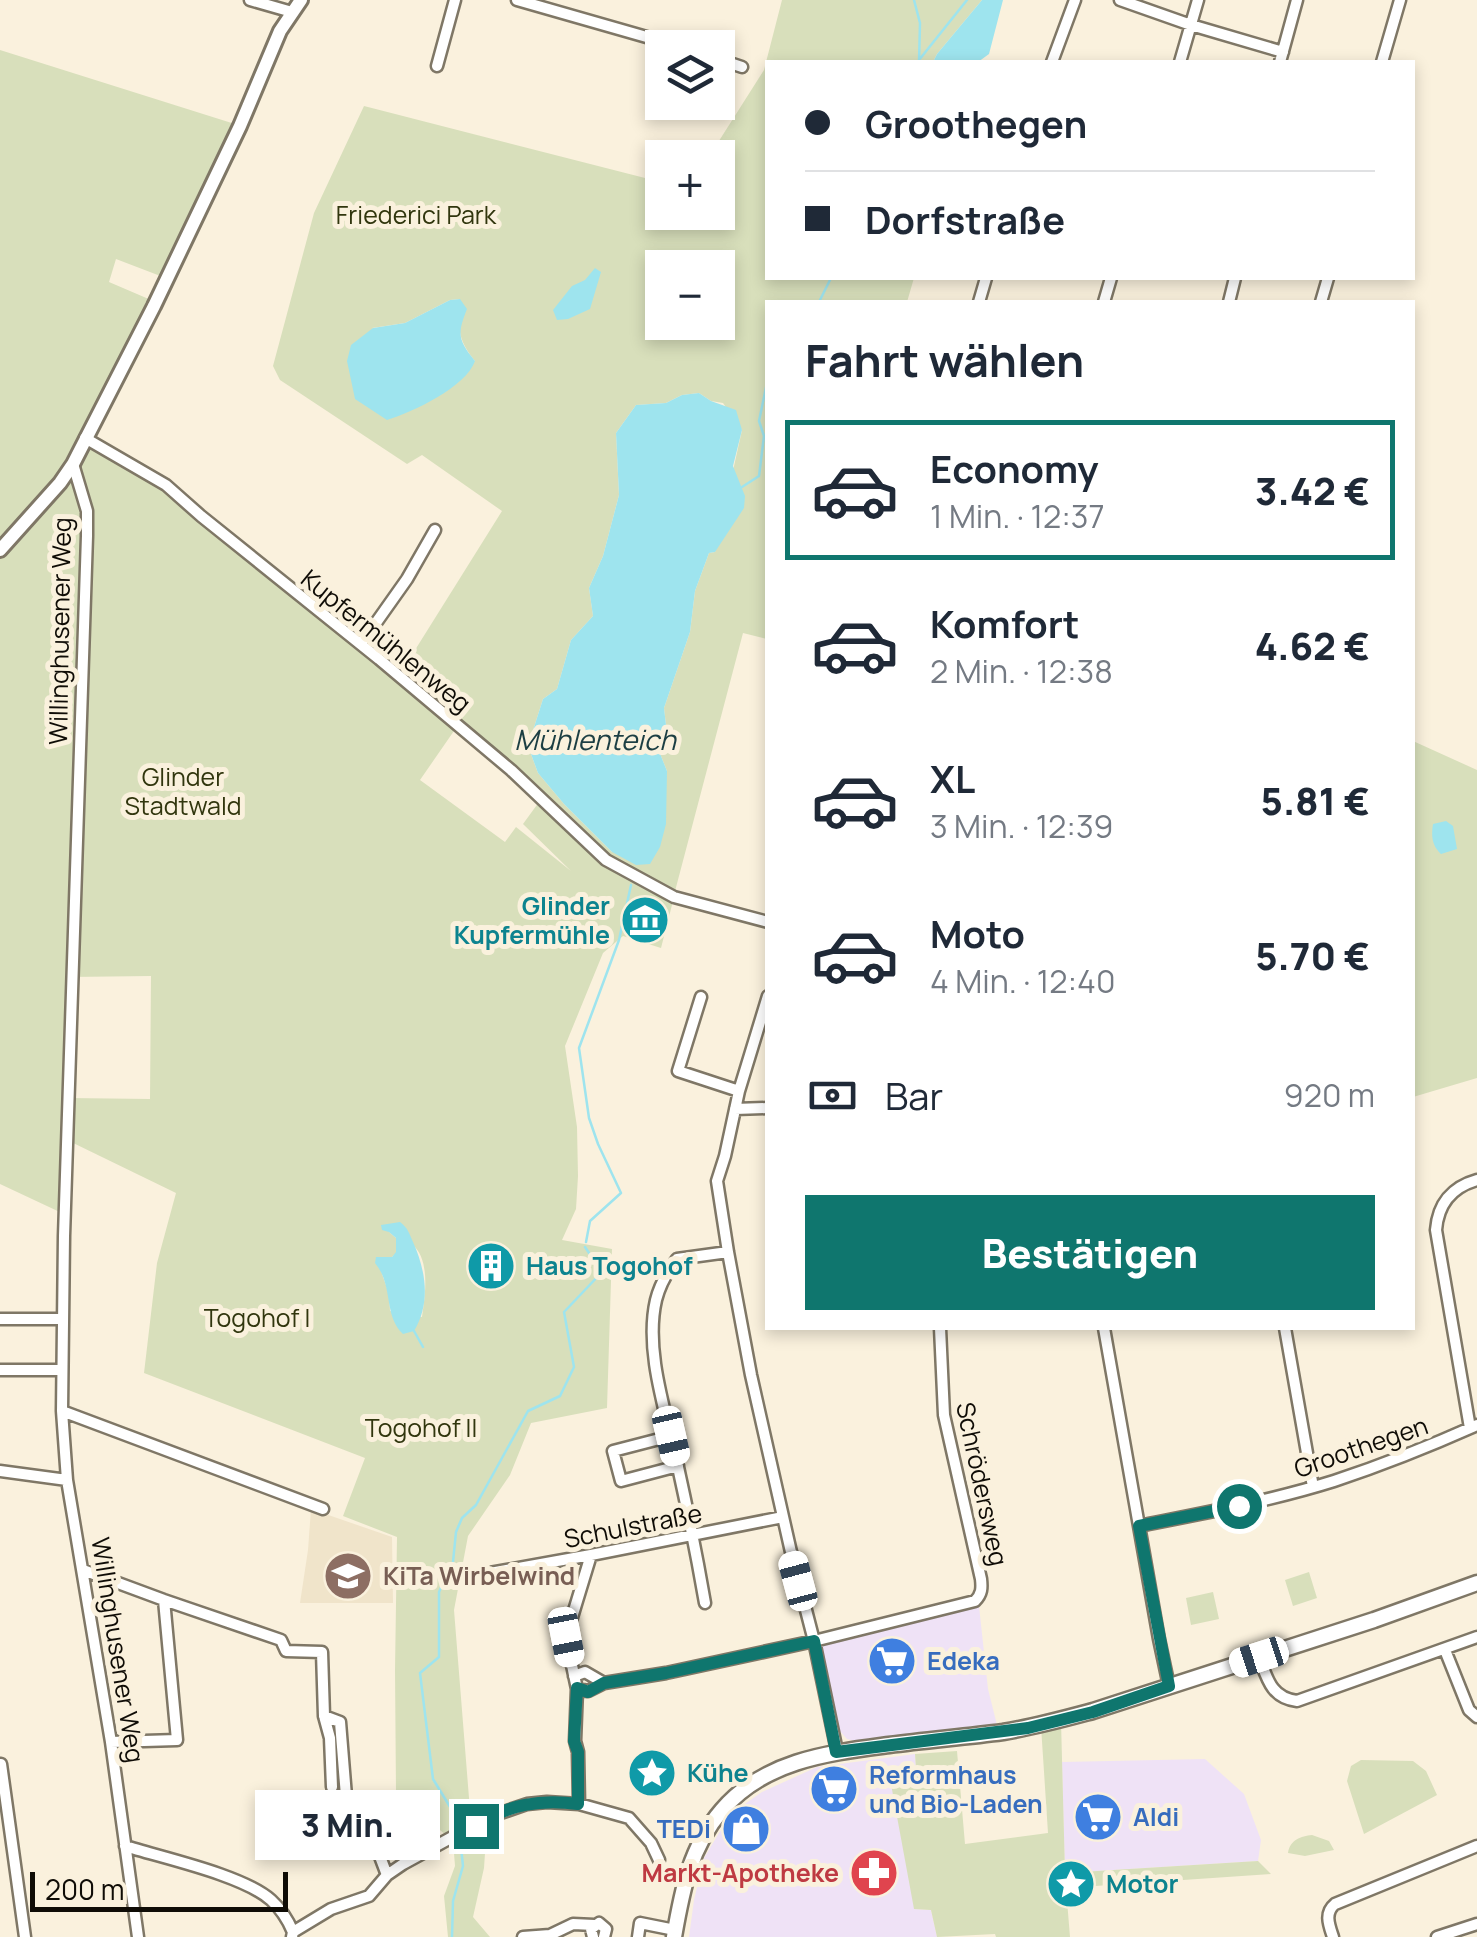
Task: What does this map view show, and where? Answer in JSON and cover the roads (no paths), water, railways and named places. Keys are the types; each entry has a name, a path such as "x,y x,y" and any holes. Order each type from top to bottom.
{"main road":[{"path":"674,1934 682,1889 708,1828 746,1788 791,1764 836,1752 1028,1728 1093,1712 1477,1583"}],"street":[{"path":"0,550 72,464 154,306 240,126 280,31 296,6 250,0"},
{"path":"437,66 455,0"},
{"path":"518,0 645,37"},
{"path":"1053,60 1075,0"},
{"path":"1120,0 1281,57 1298,0"},
{"path":"1181,60 1198,0"},
{"path":"1382,60 1400,0"},
{"path":"735,64 742,67"},
{"name":"Kupfermühlenweg","path":"84,438 166,485 510,770 606,860 674,897 765,921"},
{"name":"Willinghusener Weg","path":"72,464 87,511 87,536 62,1411 68,1480 138,1937"},
{"path":"361,644 407,580 436,530"},
{"path":"702,997 678,1072 739,1091"},
{"path":"765,1006 717,1180 751,1375 836,1752"},
{"path":"735,1110 765,1108"},
{"path":"1474,1427 1436,1230 1437,1216 1445,1200 1458,1187 1477,1180"},
{"path":"704,1603 654,1350 656,1302 664,1276 677,1259 728,1252"},
{"path":"0,1319 62,1319"},
{"name":"Schrödersweg","path":"814,1641 966,1604 980,1596 981,1579 944,1415 940,1330"},
{"path":"1104,1330 1169,1686"},
{"path":"1285,1330 1313,1487"},
{"path":"0,1370 61,1370"},
{"path":"62,1411 323,1508"},
{"name":"Groothegen","path":"1139,1526 1313,1487 1400,1458 1474,1427"},
{"path":"671,1436 613,1451 620,1481 678,1466"},
{"path":"0,1471 68,1480"},
{"name":"Schulstraße","path":"490,1573 783,1516"},
{"path":"578,1804 574,1726 577,1688 566,1637 592,1555"},
{"path":"84,1570 281,1640 286,1651 322,1652 324,1716 340,1722 332,1787"},
{"path":"111,1742 177,1740 164,1600"},
{"path":"1259,1657 1276,1693 1297,1700 1477,1637"},
{"path":"577,1688 588,1692 604,1683 814,1641"},
{"path":"1445,1650 1469,1710 1477,1717"},
{"path":"574,1676 585,1672 604,1683"},
{"path":"335,1739 346,1796 373,1838 388,1875"},
{"path":"2,1764 25,1937"},
{"path":"125,1846 248,1884 272,1900 287,1918 292,1934 331,1908 368,1896 403,1864 489,1817 526,1804 578,1804 630,1818 652,1844 659,1860"},
{"path":"1332,1937 1328,1918 1335,1904 1477,1846"},
{"path":"638,1937 640,1923 674,1934"},
{"path":"523,1937 550,1935 573,1924 594,1931 601,1924 606,1927 605,1937"},
{"path":"1437,1937 1477,1924"}],"water":[{"path":"982,0 1003,0 989,54 981,60 934,60"},
{"path":"595,268 601,272 590,309 557,320 553,310 572,286 585,280"},
{"path":"460,299 467,309 461,336 475,361 461,380 424,405 387,420 355,399 347,361 351,345 373,328 405,323 450,300"},
{"name":"Mühlenteich","path":"699,393 736,410 742,430 733,466 745,496 744,508 715,552 709,553 695,591 690,632 664,708 666,725 657,746 667,771 666,824 650,864 636,865 612,852 564,804 538,773 528,746 543,699 557,689 571,640 593,616 589,588 603,556 619,495 616,433 636,405 666,403 682,395"},
{"path":"1446,821 1453,826 1457,849 1441,854 1433,840 1433,824"},
{"path":"400,1222 417,1253 425,1287 423,1309 414,1331 403,1334 393,1318 385,1281 375,1263 376,1257 392,1257 396,1252 396,1238 382,1230 381,1225"}],"waterway":[{"path":"914,0 920,23 919,60"},
{"path":"919,60 967,0"},
{"path":"820,300 830,280"},
{"path":"742,487 759,476 764,436 759,421 765,392"},
{"path":"586,1242 590,1221 621,1193 589,1118 579,1048 619,940 631,885"},
{"path":"458,1830 455,1815 433,1779 420,1673 439,1657 439,1592 453,1562 456,1532 462,1518 476,1505 528,1411 560,1396 574,1367 564,1312 602,1272 585,1247"},
{"path":"414,1331 423,1347"},
{"path":"452,1937 453,1901 463,1866 460,1838"}],"place":[{"name":"Glinder Kupfermühle","path":"645,920"},
{"name":"Haus Togohof","path":"491,1266"},
{"name":"KiTa Wirbelwind","path":"348,1576"},
{"name":"Edeka","path":"892,1661"},
{"name":"Kühe","path":"652,1773"},
{"name":"Reformhaus und Bio-Laden","path":"834,1789"},
{"name":"Aldi","path":"1098,1817"},
{"name":"TEDi","path":"746,1829"},
{"name":"Markt-Apotheke","path":"874,1873"},
{"name":"Motor","path":"1071,1884"}],"park label":[{"name":"Friederici Park","path":"416,215"},
{"name":"Glinder Stadtwald","path":"183,792"},
{"name":"Togohof I","path":"257,1318"},
{"name":"Togohof II","path":"421,1428"}]}
